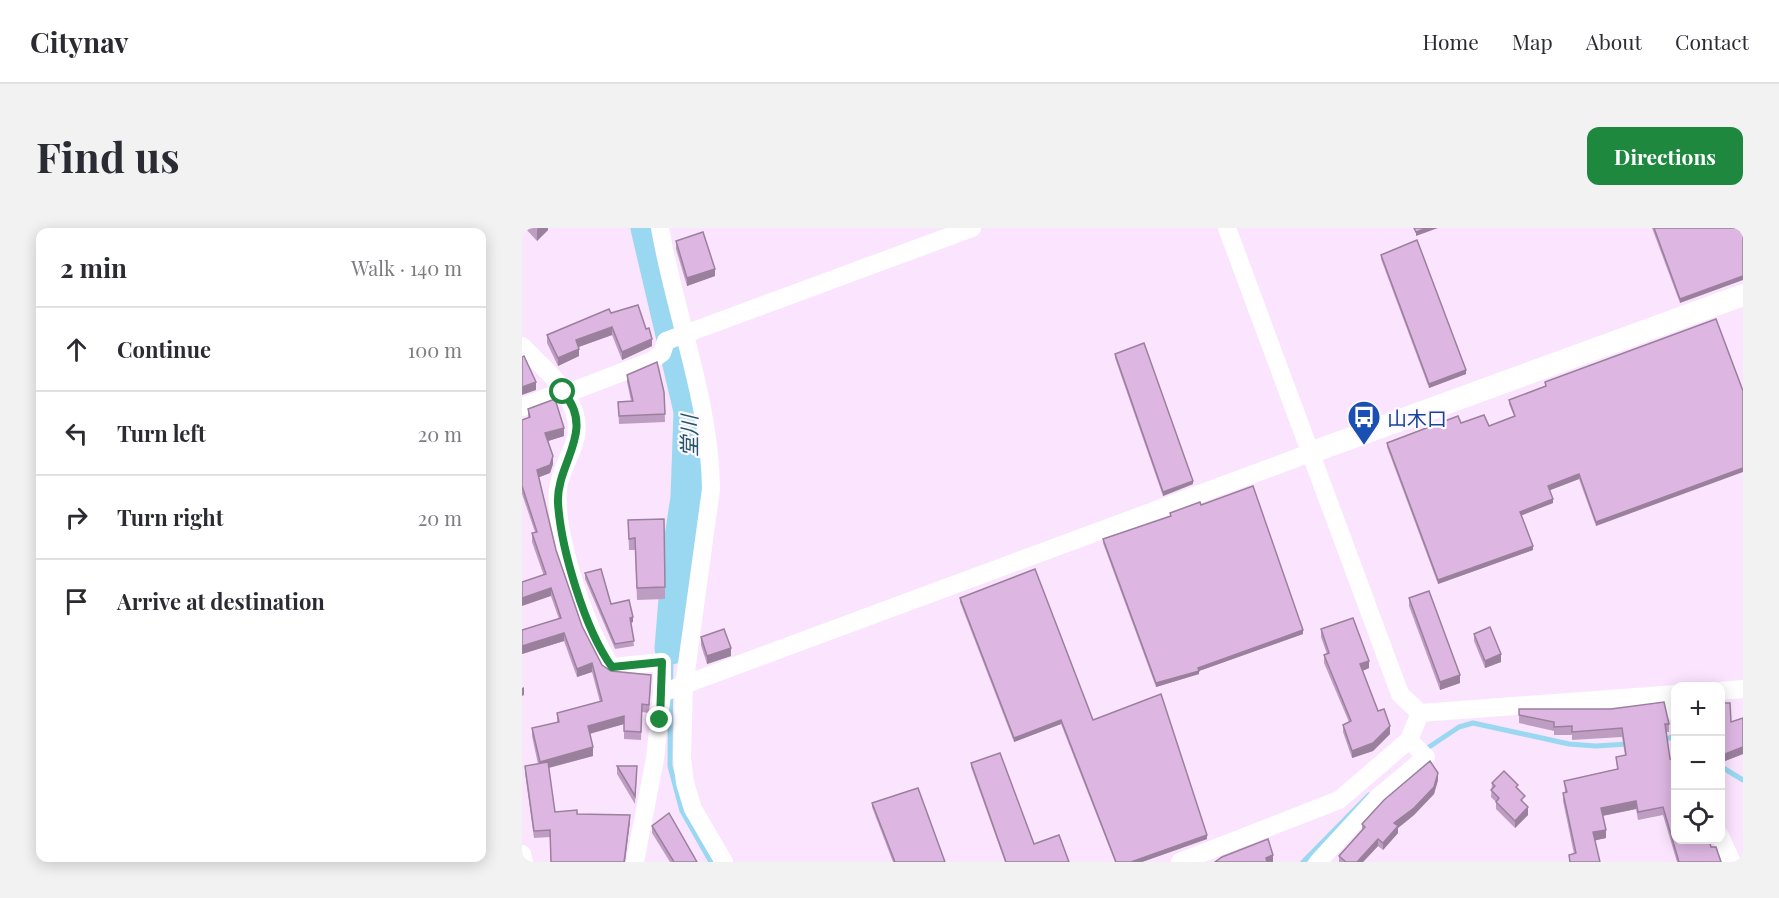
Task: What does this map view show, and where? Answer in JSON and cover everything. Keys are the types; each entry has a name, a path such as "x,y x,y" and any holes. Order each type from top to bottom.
{"street":[{"path":"635,862 655,759 673,690 711,489 711,461 704,415 677,338 660,228"},
{"path":"522,407 651,361 677,338 972,228"},
{"path":"1227,228 1400,694 1420,713 1671,695"},
{"path":"673,690 1743,295"},
{"path":"522,346 570,399 576,420 576,445 558,486 558,503 562,538 590,626 612,667 662,662 673,690 685,783 693,809 724,862"},
{"path":"1725,691 1743,690"},
{"path":"1180,862 1339,800 1410,740 1420,713"},
{"path":"1318,862 1376,799 1426,757 1410,740"},
{"path":"1724,844 1732,862"},
{"path":"522,854 524,862"}],"building":[{"path":"1414,228 1427,228 1416,232"},
{"path":"1654,228 1743,228 1743,276 1680,299"},
{"path":"703,232 715,269 687,278 676,241"},
{"path":"1417,240 1466,370 1429,384 1381,255"},
{"path":"638,305 652,339 622,352 612,327 576,340 579,349 558,358 547,335 609,309 611,313"},
{"path":"1716,319 1743,391 1743,468 1596,522 1579,474 1548,486 1553,499 1520,512 1533,546 1438,580 1387,443 1458,416 1461,423 1484,415 1489,426 1515,416 1509,400 1546,386 1545,382"},
{"path":"1144,343 1193,481 1163,492 1115,354"},
{"path":"524,356 536,382 522,387 522,357"},
{"path":"657,362 664,392 665,414 619,416 618,402 633,401 627,375"},
{"path":"555,399 564,428 545,433 553,456 550,465 537,470 556,550 582,626 602,665 611,671 651,675 649,705 642,704 641,732 624,731 624,716 588,726 593,747 540,762 532,728 559,722 557,713 602,701 592,663 577,669 564,633 522,646 522,630 561,618 551,588 522,598 522,582 546,574 532,533 537,532 522,486 522,420 530,417 528,409"},
{"path":"1253,486 1303,630 1198,668 1199,671 1156,683 1103,539 1171,516 1170,513 1200,502 1201,505"},
{"path":"664,519 665,587 637,588 635,538 629,539 628,520"},
{"path":"601,569 611,604 629,600 633,617 630,618 634,641 615,644 585,573"},
{"path":"1035,569 1093,720 1161,694 1207,835 1131,862 1116,862 1061,720 1014,738 960,598"},
{"path":"1429,591 1460,675 1440,682 1409,598"},
{"path":"1353,618 1369,661 1360,664 1378,711 1384,709 1390,726 1373,743 1352,751 1343,725 1351,721 1324,655 1329,653 1321,629"},
{"path":"1490,627 1501,654 1485,661 1474,634"},
{"path":"724,629 731,648 707,656 701,637"},
{"path":"1664,702 1669,724 1665,724 1671,759 1671,834 1663,807 1638,812 1636,801 1601,808 1606,830 1593,832 1600,862 1570,862 1569,855 1576,853 1563,793 1567,792 1564,781 1618,769 1616,757 1626,755 1622,728 1572,732 1572,726 1554,727 1554,722 1519,715 1519,709 1611,709"},
{"path":"1725,703 1730,703 1731,722 1743,718 1743,747 1725,754"},
{"path":"1000,753 1034,844 1059,835 1069,862 1006,862 971,763"},
{"path":"1430,761 1438,773 1434,787 1414,808 1394,823 1398,826 1383,843 1378,839 1357,862 1346,862 1339,856 1365,827 1362,824 1384,800"},
{"path":"548,762 555,812 577,810 577,814 630,815 624,862 551,862 550,830 534,831 525,766"},
{"path":"617,766 637,766 635,796"},
{"path":"1504,771 1518,785 1516,787 1525,796 1521,800 1528,807 1515,821 1496,802 1499,798 1491,790 1495,786 1492,783"},
{"path":"918,788 945,862 895,862 872,803"},
{"path":"669,813 697,862 674,862 652,826"},
{"path":"1268,839 1273,855 1266,858 1267,862 1215,862 1222,857"},
{"path":"1674,844 1710,844 1711,847 1716,847 1721,862 1679,862"}],"waterway":[{"name":"堂川","path":"647,228 690,411 687,498 679,550 671,648"},
{"path":"671,648 670,766 682,811 711,862"},
{"path":"1423,751 1459,727 1473,723 1569,744 1596,746 1628,744"},
{"path":"1661,740 1671,738"},
{"path":"1725,769 1743,780"},
{"path":"1303,862 1369,795"}],"place":[{"name":"山木口","path":"1364,446"}],"route":[{"path":"563,392 570,399 576,420 576,445 558,486 562,538 590,626 612,667 662,662 660,720"}]}
